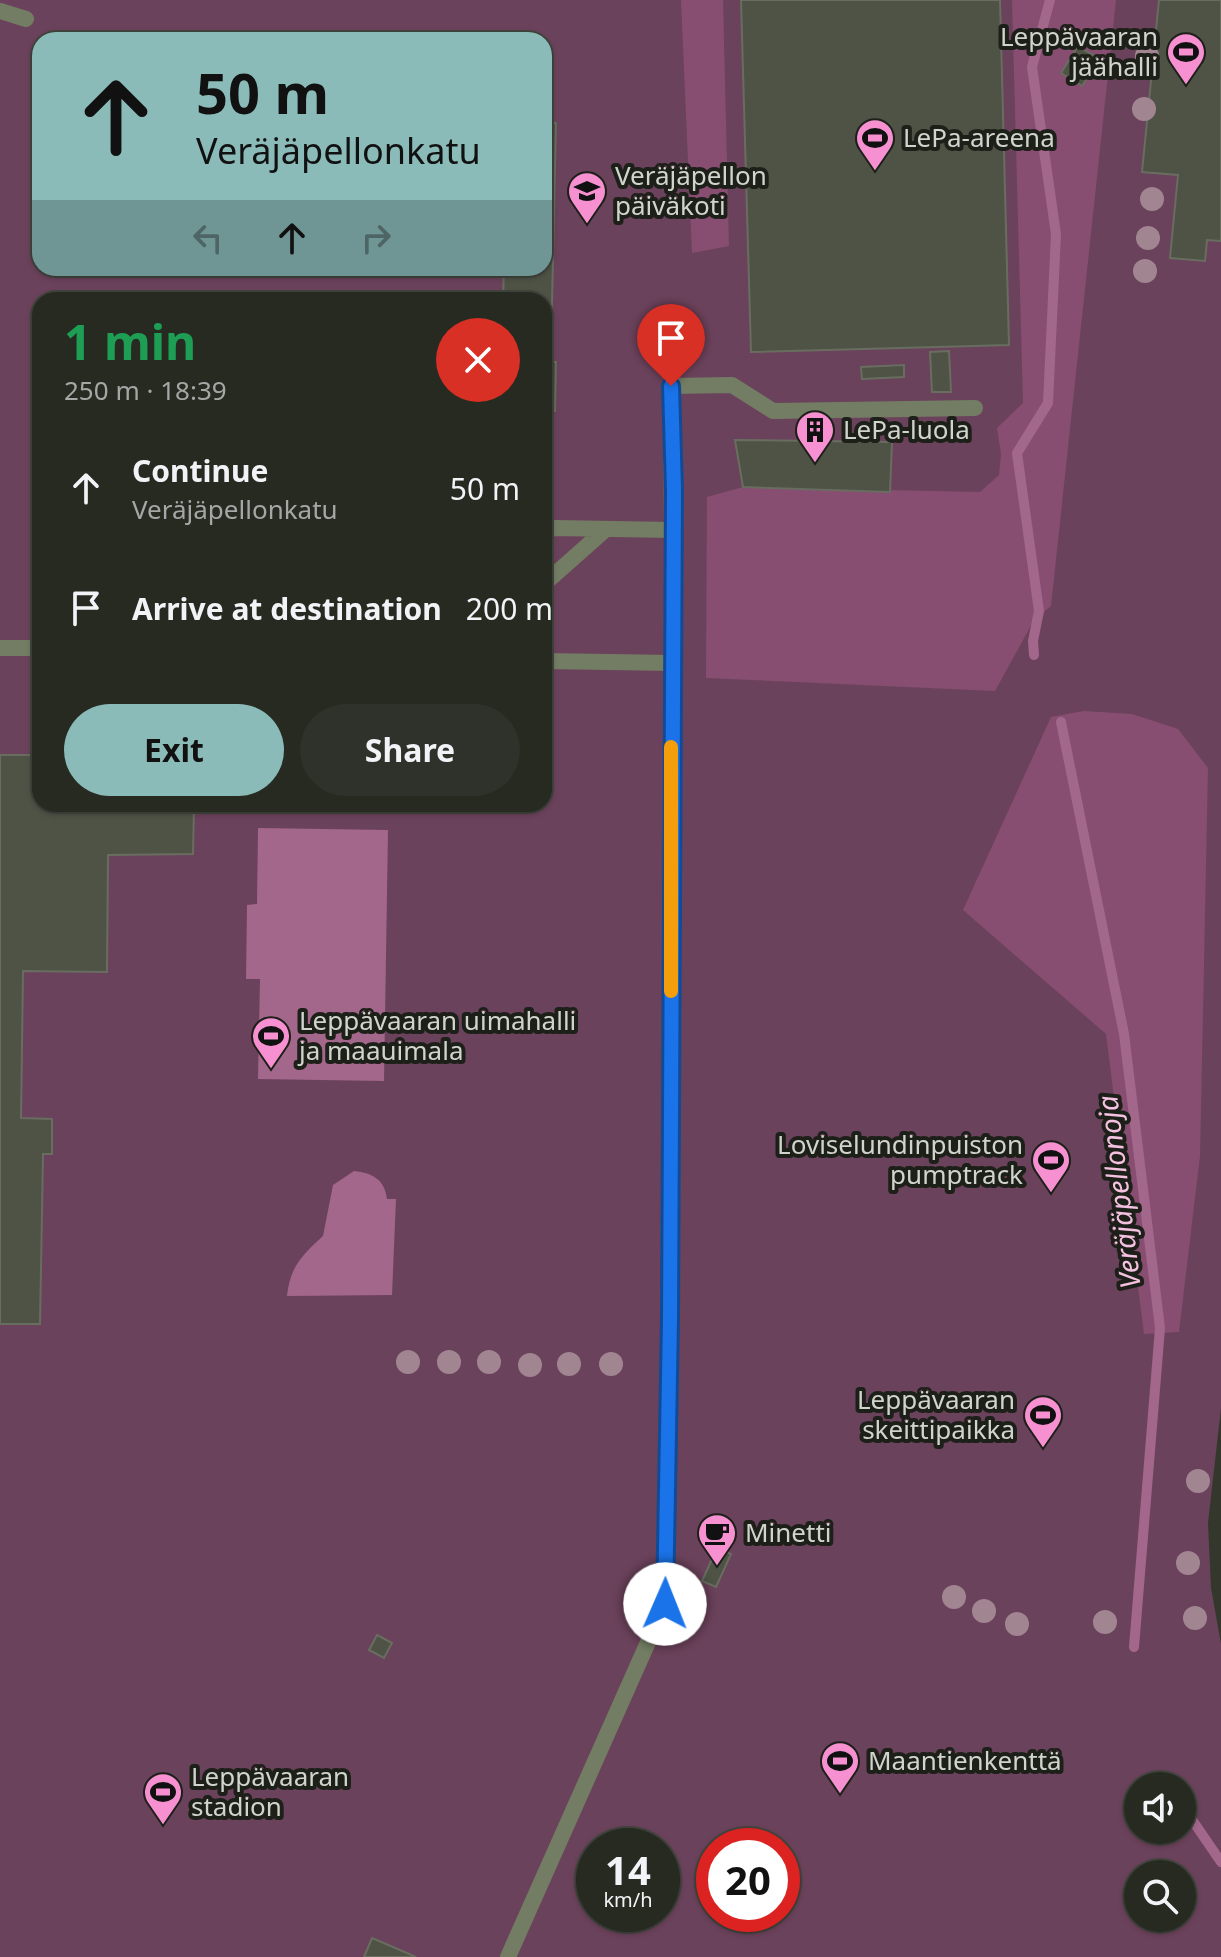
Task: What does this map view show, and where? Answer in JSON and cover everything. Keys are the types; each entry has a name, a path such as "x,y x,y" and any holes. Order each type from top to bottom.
{"street":[{"path":"0,11 26,19"},
{"path":"508,1957 665,1604 670,1339 671,386 732,385 773,411 975,408"},
{"path":"552,529 673,530"},
{"path":"552,577 606,529"},
{"path":"0,648 32,648"},
{"path":"552,661 673,663"}],"shaded area":[{"path":"0,0 1221,0 1221,1408 1208,1523 1211,1588 1221,1644 1221,1957 0,1957"},
{"path":"681,0 723,0 729,246 692,253"},
{"path":"1012,0 1116,0 1051,606 1034,620 995,691 706,678 707,497 743,487 980,492 999,475 1001,454 997,428 1023,403"},
{"path":"1084,711 1132,714 1178,729 1208,768 1200,1156 1179,1332 1144,1334 1106,1034 963,910 1051,717"},
{"path":"258,828 388,830 384,1081 258,1079 260,979 246,979 247,905 257,904"},
{"path":"354,1171 377,1179 384,1187 387,1199 396,1199 392,1295 287,1296 298,1262 323,1236 333,1185"}],"building":[{"name":"LePa-areena","path":"741,0 1000,0 1009,345 751,352"},
{"name":"Leppävaaran jäähalli","path":"1159,0 1221,0 1221,241 1207,240 1205,261 1170,258 1178,175 1142,172"},
{"path":"1078,46 1099,59 1082,86 1061,73"},
{"path":"552,123 556,123 552,304 552,292 503,292 504,276 552,276"},
{"path":"949,351 951,392 932,392 930,352"},
{"path":"552,362 556,362 555,411 552,411"},
{"path":"904,365 904,377 862,379 861,367"},
{"name":"LePa-luola","path":"735,440 892,442 890,492 743,487"},
{"path":"0,755 32,755 32,812 194,812 193,854 108,855 107,972 23,971 21,1118 52,1119 52,1154 43,1154 40,1324 0,1324"},
{"name":"Minetti","path":"717,1548 731,1554 716,1587 702,1581"},
{"path":"377,1635 392,1643 384,1658 369,1650"},
{"path":"372,1938 416,1957 364,1957"}],"waterway":[{"name":"Veräjäpellonoja","path":"1034,655 1033,641 1039,611 1017,453 1048,403 1056,234 1032,67 1050,0"},
{"name":"Veräjäpellonoja","path":"1061,722 1124,1034 1160,1328 1134,1647"},
{"name":"Veräjäpellonoja","path":"1196,1825 1221,1862"}],"slow traffic":[{"path":"671,747 671,991"}],"place":[{"name":"Leppävaaran jäähalli","path":"1186,86"},
{"name":"LePa-areena","path":"875,172"},
{"name":"Veräjäpellon päiväkoti","path":"587,225"},
{"name":"LePa-luola","path":"815,464"},
{"name":"Leppävaaran uimahalli ja maauimala","path":"271,1070"},
{"name":"Loviselundinpuiston pumptrack","path":"1051,1194"},
{"name":"Leppävaaran skeittipaikka","path":"1043,1449"},
{"name":"Minetti","path":"717,1567"},
{"name":"Maantienkenttä","path":"840,1795"},
{"name":"Leppävaaran stadion","path":"163,1826"}],"route":[{"path":"665,1604 670,1320 674,490 671,386"}]}
